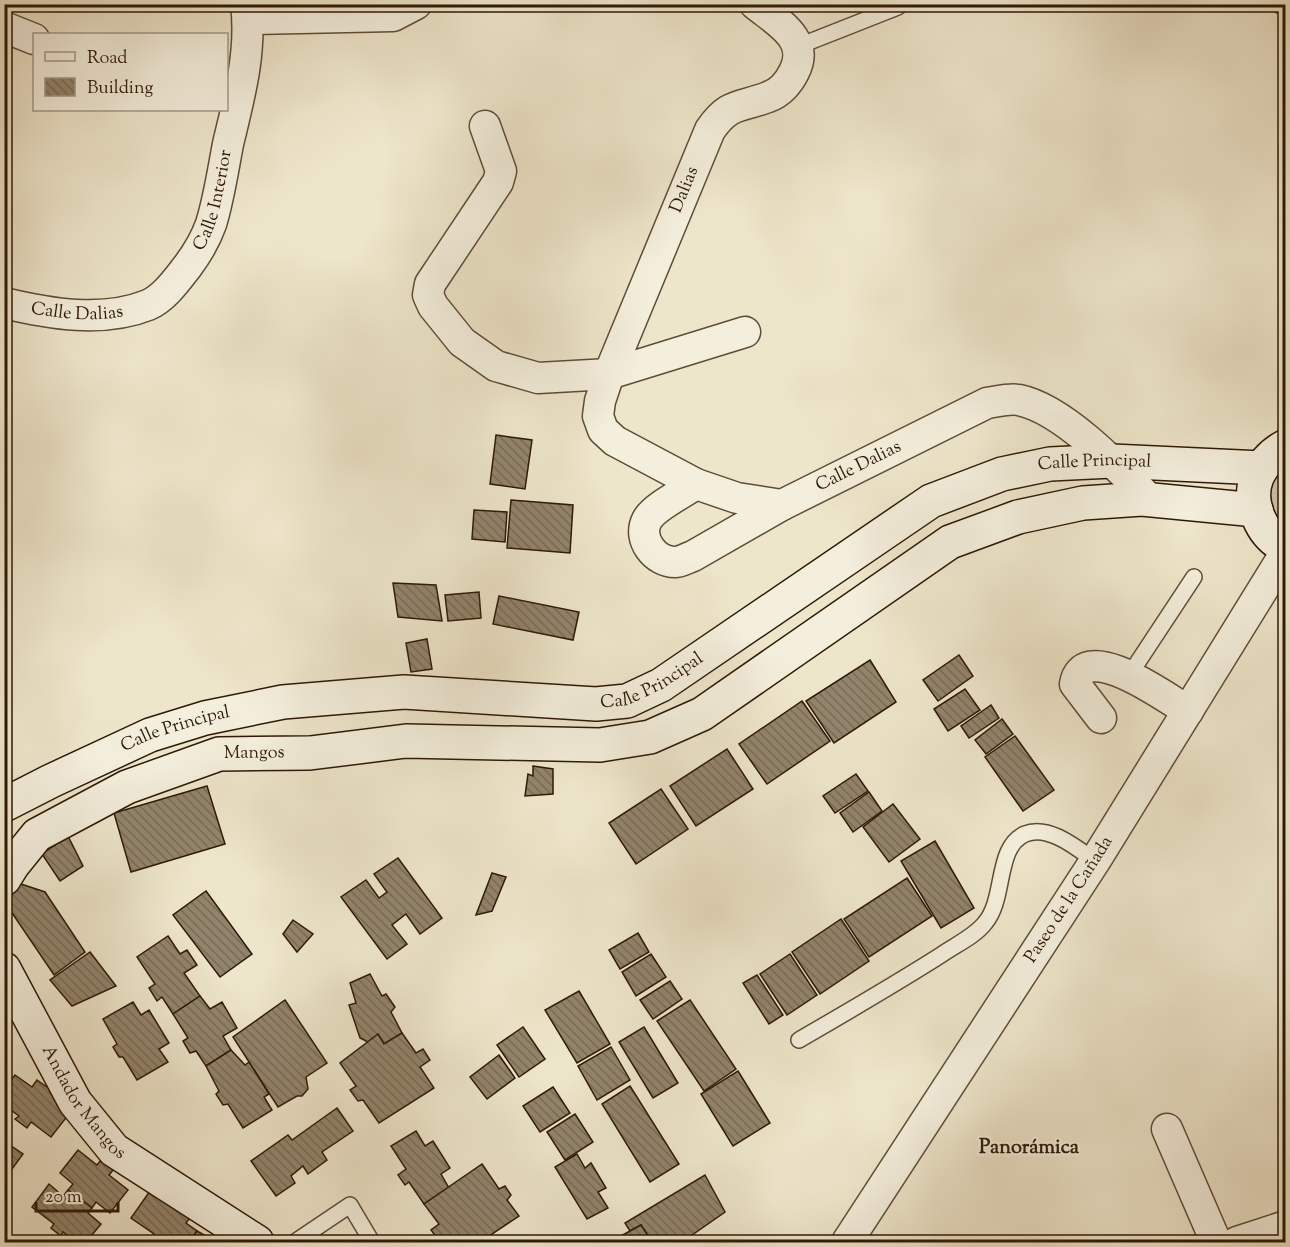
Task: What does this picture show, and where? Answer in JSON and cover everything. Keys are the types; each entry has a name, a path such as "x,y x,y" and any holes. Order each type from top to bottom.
{"street":[{"path":"247,12 393,16 416,4"},
{"path":"755,4 787,29 799,46"},
{"name":"Calle Interior","path":"149,304 171,288 193,258 211,224 236,62 247,12"},
{"path":"4,27 33,39"},
{"name":"Dalias","path":"609,374 710,130 720,116 733,107 771,97 788,83 798,65 799,46"},
{"path":"485,126 501,171 498,182 429,284 428,295 433,306 462,342 496,366 538,378 609,374 745,332"},
{"name":"Calle Dalias","path":"4,303 40,312 83,315 119,312 149,304"},
{"path":"609,374 600,401 598,416 603,430 615,441 696,484 737,498 782,505"},
{"name":"Calle Dalias","path":"696,484 653,512 647,520 643,531 647,544 656,555 667,561 679,562 693,556 782,505 987,404 1017,399 1036,406 1064,422 1112,460 1149,500"},
{"path":"1286,446 1271,454 1257,477 1254,494 1256,510 1264,530 1286,547"},
{"name":"Calle Principal","path":"4,805 150,735 206,718 283,702 404,692 596,705 627,701 661,685 931,501 1002,474 1050,464 1112,460 1262,468"},
{"name":"Calle Principal","path":"542,743 600,746 650,737 702,714 950,542 1018,517 1083,503 1149,500 1256,510"},
{"name":"Paseo de la Cañada","path":"847,1242 1095,861 1286,552"},
{"path":"1101,718 1075,684 1076,676 1084,668 1096,665 1130,674 1188,711"},
{"path":"540,700 542,743"},
{"name":"Mangos","path":"4,879 37,835 127,787 219,754 310,753 406,741 542,743"},
{"name":"Andador Mangos","path":"4,969 75,1102 114,1150 257,1242"},
{"path":"1167,1129 1216,1242"},
{"path":"1236,1242 1286,1226"}],"lane":[{"path":"1277,4 1286,8"},
{"path":"799,46 898,7"},
{"path":"1130,674 1194,577"},
{"path":"799,1040 902,980 986,923 993,912 1006,856 1014,841 1026,833 1044,832 1069,843 1095,861"},
{"path":"295,1242 350,1205 372,1242"}],"shaded area":[{"path":"1285,459 1285,528 1278,522 1270,508 1270,478"}],"building":[{"path":"496,435 532,440 525,489 490,484"},
{"path":"511,500 573,505 570,553 507,548"},
{"path":"474,510 507,512 505,542 472,539"},
{"path":"393,583 436,585 442,621 398,617"},
{"path":"479,592 481,618 448,621 445,595"},
{"path":"499,596 579,612 573,640 493,624"},
{"path":"427,639 432,669 411,672 406,643"},
{"path":"959,655 973,676 938,701 923,680"},
{"path":"870,660 896,702 834,743 806,701"},
{"path":"965,689 980,710 948,731 934,709"},
{"path":"802,701 830,741 767,784 739,744"},
{"path":"991,705 999,718 969,738 961,726"},
{"path":"1002,719 1013,734 986,754 975,740"},
{"path":"1015,736 1054,790 1023,811 985,757"},
{"path":"727,749 753,789 696,826 670,786"},
{"path":"533,766 553,769 553,794 525,796 528,774 533,776"},
{"path":"856,774 868,791 835,813 823,796"},
{"path":"207,786 225,844 131,872 114,813"},
{"path":"661,789 688,829 636,864 609,823"},
{"path":"869,792 882,811 853,832 840,813"},
{"path":"893,804 920,839 889,862 863,827"},
{"path":"68,836 83,866 60,881 42,854"},
{"path":"935,841 974,908 941,928 901,861"},
{"path":"398,858 442,918 420,934 406,914 392,925 407,944 387,959 341,897 366,880 379,898 387,892 374,874"},
{"path":"492,873 506,877 492,911 476,915"},
{"path":"907,878 932,916 869,957 844,919"},
{"path":"21,884 45,892 85,952 54,975 4,901 4,898"},
{"path":"206,891 252,954 220,977 173,915"},
{"path":"841,919 869,961 820,994 792,952"},
{"path":"293,920 313,934 297,952 283,934"},
{"path":"638,933 649,952 620,969 609,950"},
{"path":"168,936 180,954 187,950 197,965 184,973 200,996 173,1014 162,997 157,1001 149,988 155,984 137,957"},
{"path":"90,952 116,986 72,1006 50,980"},
{"path":"651,954 666,977 636,996 622,972"},
{"path":"790,954 817,995 787,1015 760,974"},
{"path":"370,974 382,996 386,994 395,1007 391,1012 402,1033 384,1044 378,1034 368,1042 360,1038 349,1005 356,1003 350,983"},
{"path":"757,975 783,1015 769,1024 743,983"},
{"path":"670,981 682,999 653,1019 640,1000"},
{"path":"579,991 610,1044 577,1063 545,1010"},
{"path":"200,996 210,1009 222,1002 237,1028 223,1036 231,1050 206,1066 196,1051 190,1053 183,1041 188,1038 173,1014"},
{"path":"285,1000 327,1063 306,1077 308,1089 302,1096 297,1096 278,1107 233,1037"},
{"path":"690,1000 736,1069 704,1091 657,1021"},
{"path":"133,1002 141,1015 149,1010 169,1043 159,1049 168,1062 137,1080 123,1057 119,1057 113,1047 117,1044 103,1019"},
{"path":"523,1027 545,1059 519,1077 497,1045"},
{"path":"644,1027 678,1083 653,1098 619,1042"},
{"path":"402,1033 416,1053 423,1049 430,1060 420,1067 434,1088 379,1123 363,1100 358,1101 350,1090 356,1086 340,1063 378,1034 384,1044"},
{"path":"611,1047 630,1080 597,1100 578,1066"},
{"path":"231,1050 245,1065 249,1062 269,1094 264,1097 272,1110 243,1128 228,1104 223,1105 216,1094 219,1091 206,1066"},
{"path":"499,1055 515,1078 487,1099 470,1077"},
{"path":"738,1071 770,1123 733,1146 701,1094"},
{"path":"15,1075 32,1087 37,1080 62,1098 57,1105 69,1114 51,1137 31,1122 27,1128 15,1119 19,1116 4,1105 4,1089"},
{"path":"630,1086 679,1164 650,1182 602,1104"},
{"path":"553,1087 570,1113 540,1132 523,1106"},
{"path":"337,1108 353,1131 322,1152 327,1160 308,1174 303,1166 291,1176 295,1183 276,1196 251,1161 288,1135 292,1140"},
{"path":"575,1114 593,1142 565,1160 547,1132"},
{"path":"416,1131 425,1146 433,1141 450,1168 441,1174 449,1188 424,1204 409,1182 405,1185 398,1175 406,1169 391,1146"},
{"path":"4,1141 23,1154 4,1180"},
{"path":"78,1150 97,1165 101,1160 113,1170 109,1175 128,1190 110,1213 96,1202 92,1208 68,1190 73,1184 60,1173"},
{"path":"577,1154 585,1168 591,1163 606,1188 598,1192 608,1208 587,1219 555,1167"},
{"path":"482,1164 499,1189 505,1186 511,1195 507,1200 519,1216 480,1242 447,1242 442,1235 437,1238 431,1230 439,1224 424,1204"},
{"path":"705,1175 725,1212 682,1242 652,1242 641,1225 630,1231 625,1223"},
{"path":"49,1184 63,1196 68,1190 92,1208 88,1213 101,1224 86,1242 76,1242 63,1232 61,1236 51,1228 54,1224 32,1207"},
{"path":"150,1191 192,1215 186,1223 197,1231 189,1242 155,1242 150,1239 154,1234 131,1218"},
{"path":"641,1225 652,1242 610,1242 630,1231"},
{"path":"227,1229 245,1242 217,1242"},
{"path":"197,1231 217,1242 189,1242"}],"district":[{"name":"Panorámica","path":"1029,1148"}]}
